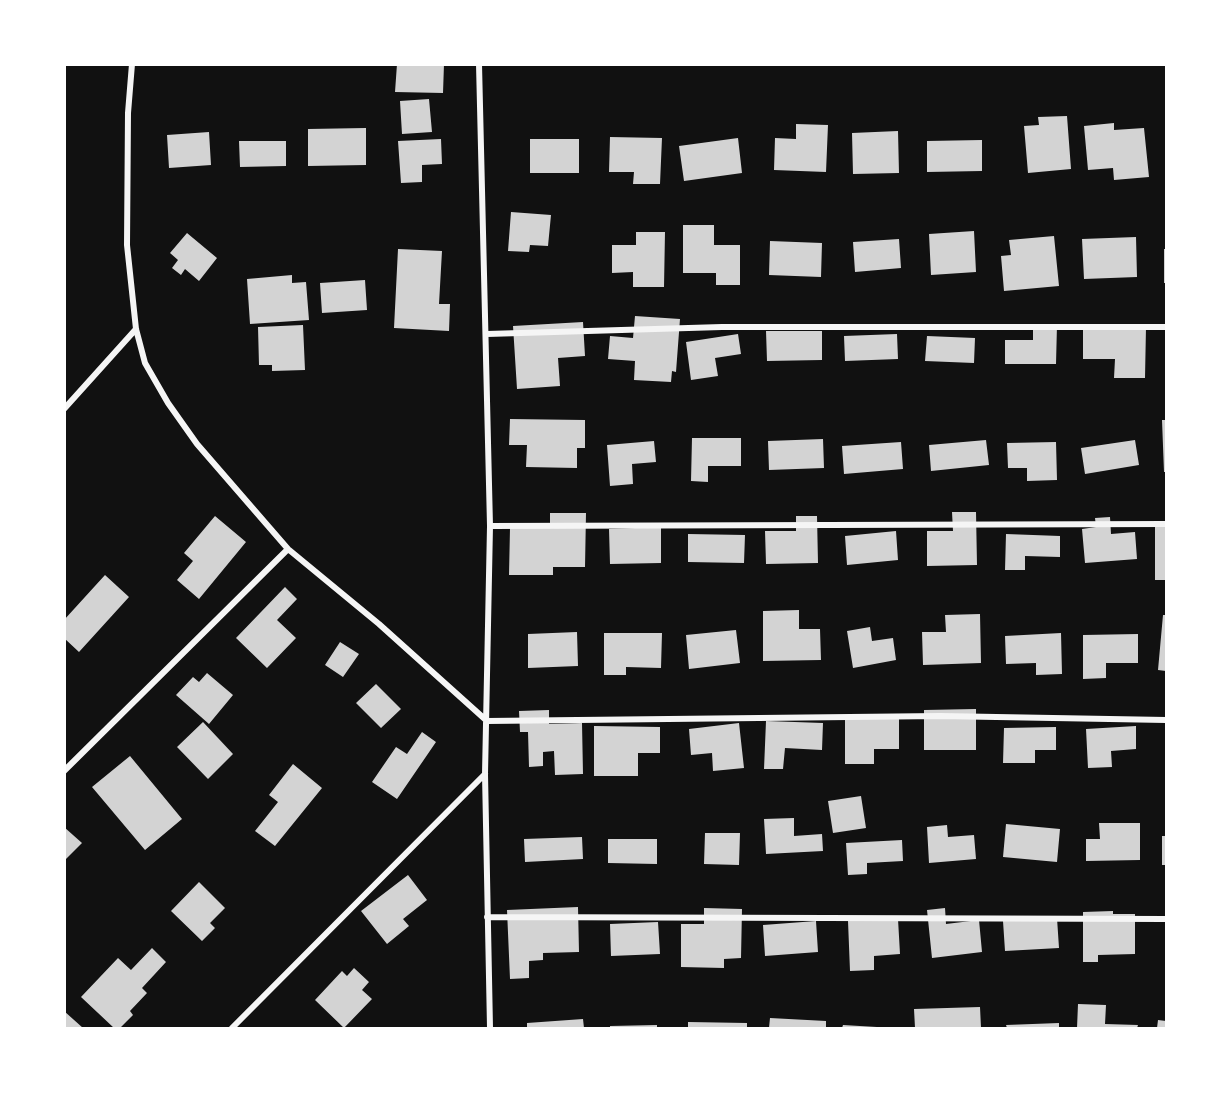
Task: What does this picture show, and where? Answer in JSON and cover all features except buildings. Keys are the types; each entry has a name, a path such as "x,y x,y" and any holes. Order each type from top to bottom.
{"street":[{"path":"132,64 128,113 127,245 136,329 145,363 168,403 197,444 288,549 379,624 487,721 940,716 1167,720"},
{"path":"479,64 490,526 485,774 490,1029"},
{"path":"487,334 722,327 1167,327"},
{"path":"64,409 136,329"},
{"path":"490,526 1167,524"},
{"path":"64,771 288,549"},
{"path":"232,1029 485,774"},
{"path":"487,917 1167,919"}]}
